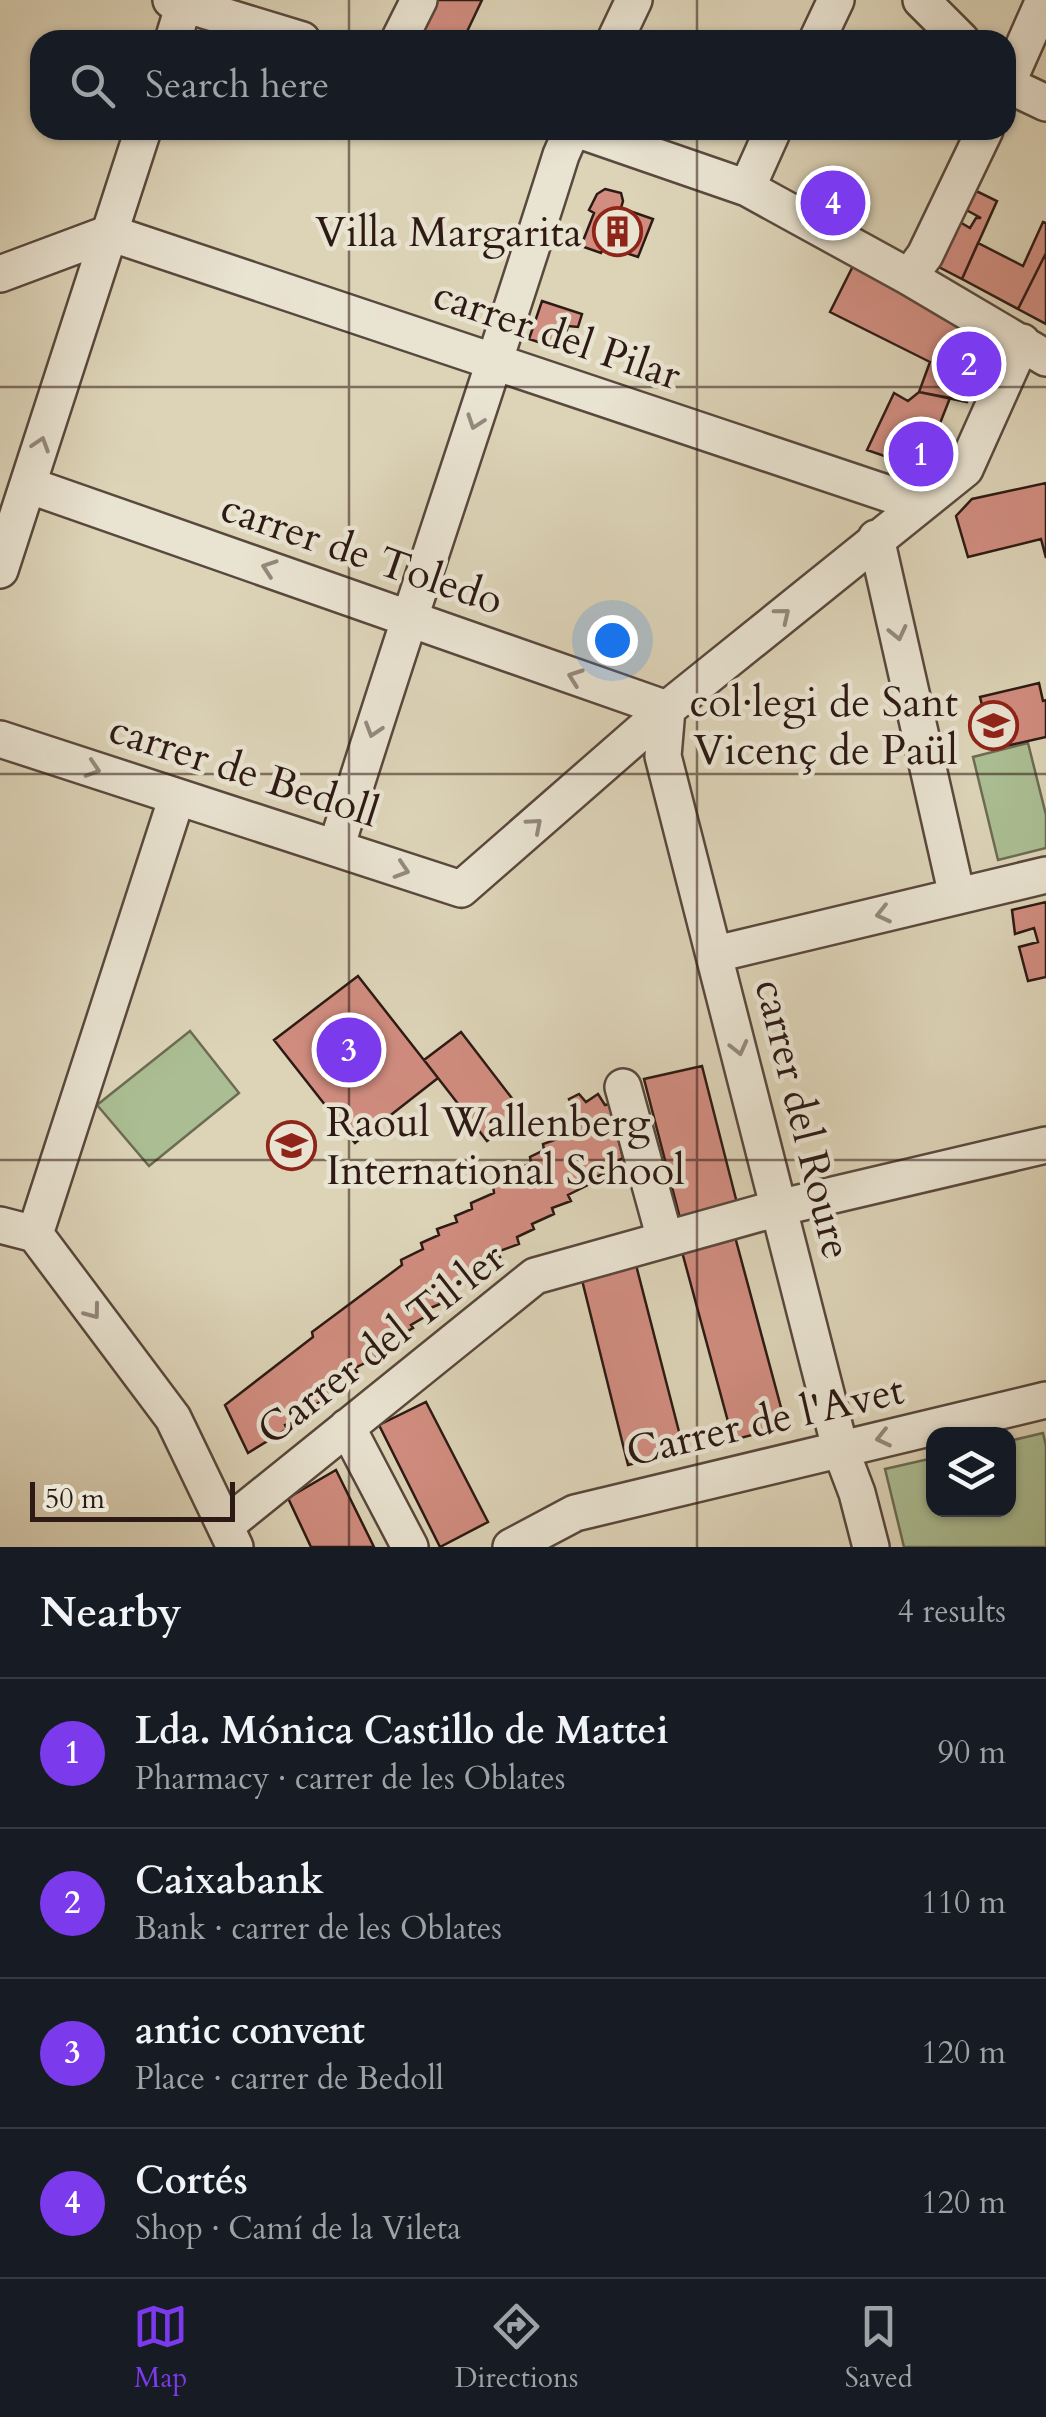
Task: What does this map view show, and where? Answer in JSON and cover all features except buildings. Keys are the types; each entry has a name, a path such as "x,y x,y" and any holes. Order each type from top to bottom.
{"street":[{"path":"404,30 419,0"},
{"path":"620,30 634,0"},
{"path":"821,30 836,0"},
{"path":"921,0 951,30"},
{"path":"1016,63 1044,0"},
{"path":"174,30 178,2 269,30"},
{"path":"1016,90 1046,103"},
{"path":"0,570 141,140"},
{"path":"336,848 408,616 496,361 560,156 570,140"},
{"path":"605,140 747,188 1034,350 965,469 667,710"},
{"path":"747,188 768,140"},
{"path":"910,277 925,256 980,140"},
{"path":"0,274 110,233"},
{"name":"carrer del Pilar","path":"110,233 919,504"},
{"name":"carrer de Toledo","path":"28,485 667,710"},
{"path":"876,538 957,896"},
{"name":"carrer de Bedoll","path":"0,739 461,889 667,710"},
{"name":"carrer del Roure","path":"667,710 663,756 840,1448 858,1492 871,1547"},
{"path":"0,1225 34,1234 177,797"},
{"path":"716,954 1046,875"},
{"path":"623,1087 665,1239"},
{"name":"Carrer del Til·ler","path":"34,1234 173,1418 230,1536 348,1427 534,1276 778,1208 1046,1145"},
{"name":"Carrer de l'Avet","path":"511,1547 575,1512 1046,1402"},
{"path":"348,1427 410,1547"}],"green space":[{"path":"1028,743 1046,815 1046,848 998,860 973,757"},
{"path":"190,1031 239,1093 149,1166 97,1105"},
{"path":"1043,1433 1046,1547 904,1547 885,1469 926,1460 926,1517 1016,1517 1016,1439"}],"place":[{"name":"Cortés","path":"833,203"},
{"name":"Villa Margarita","path":"617,232"},
{"name":"Caixabank","path":"969,364"},
{"name":"Lda. Mónica Castillo de Mattei","path":"921,454"},
{"name":"col·legi de Sant Vicenç de Paül","path":"993,726"},
{"name":"antic convent","path":"349,1050"},
{"name":"Raoul Wallenberg International School","path":"291,1146"}]}
